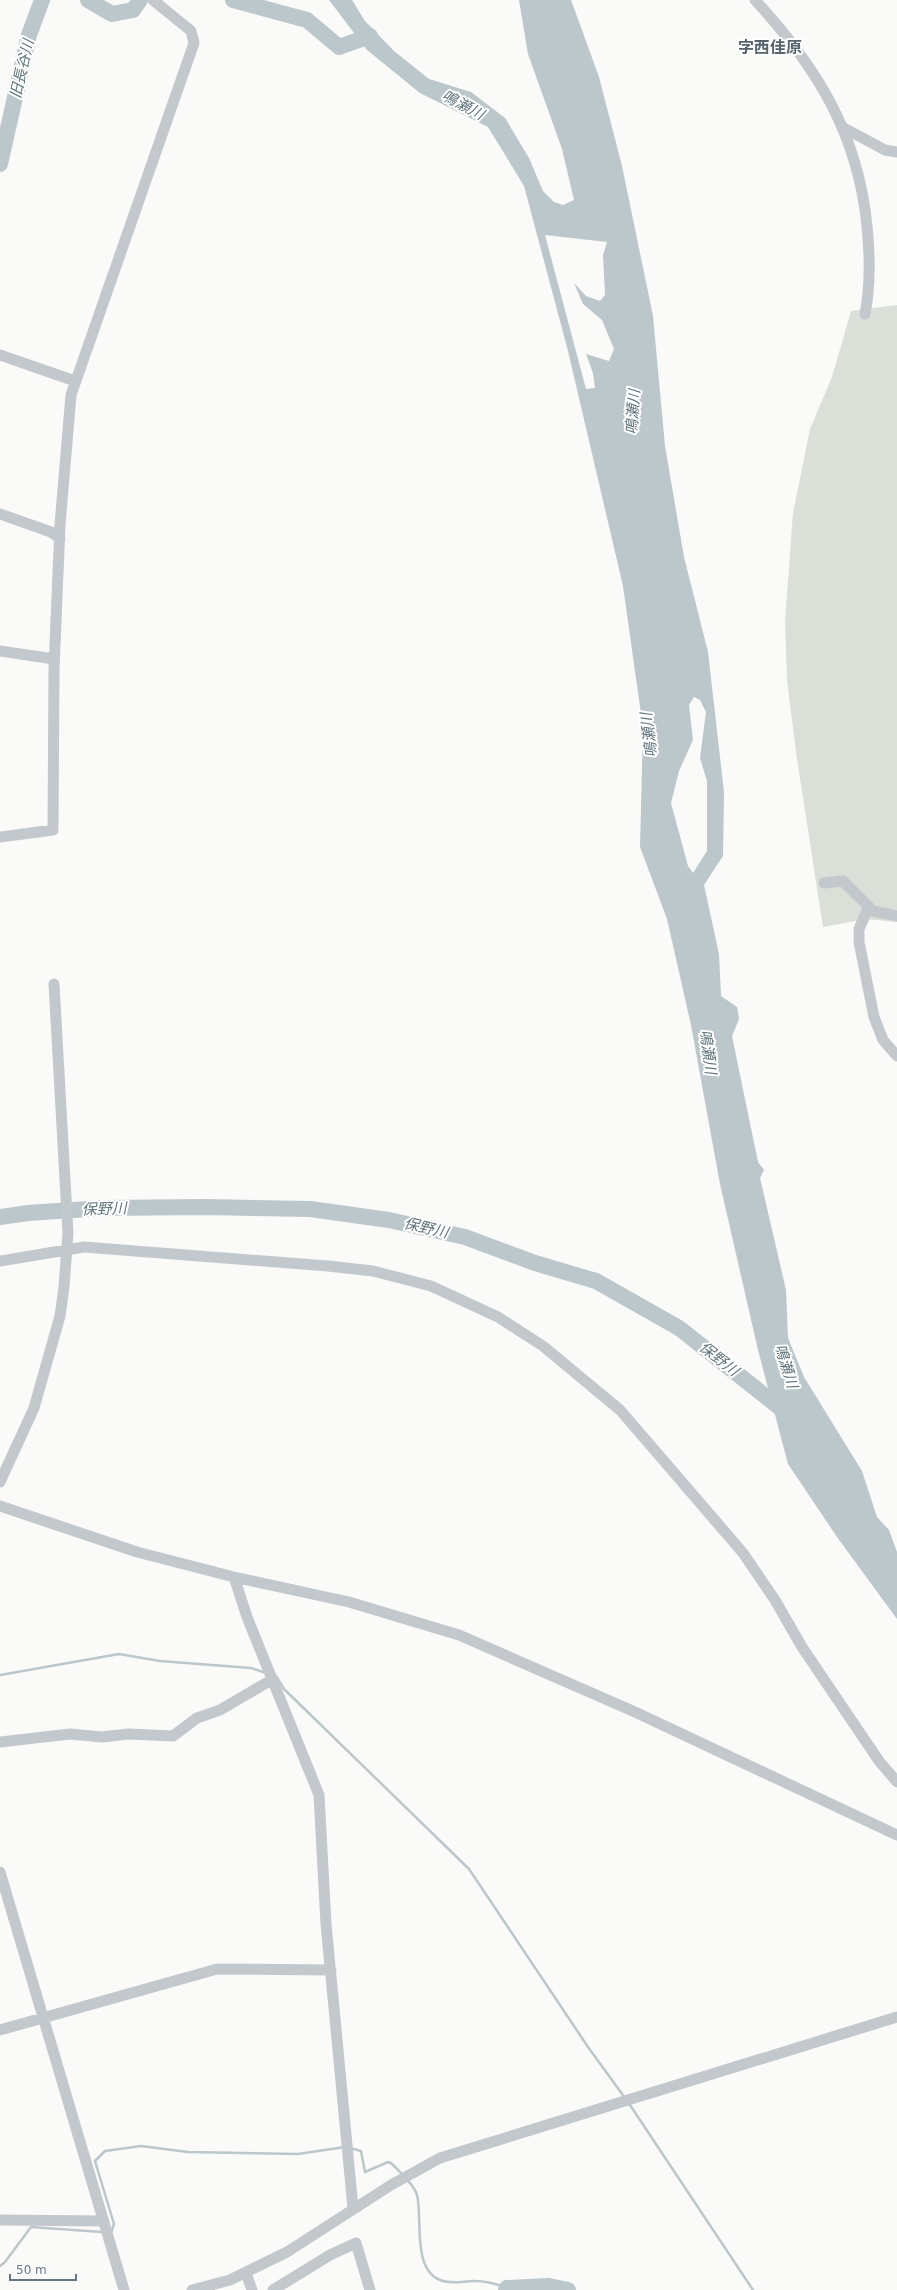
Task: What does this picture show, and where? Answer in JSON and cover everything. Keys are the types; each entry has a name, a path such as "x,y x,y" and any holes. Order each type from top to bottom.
{"street":[{"path":"0,837 52,830 52,718 54,659 61,548 60,539 69,414 75,381 194,43 191,31 154,0"},
{"path":"755,0 797,50 827,96 844,128 857,166 865,203 870,266 870,289 865,314"},
{"path":"844,128 885,150 897,152"},
{"path":"0,355 75,381"},
{"path":"0,514 51,532 60,539"},
{"path":"0,650 54,659"},
{"path":"824,882 839,880 843,881 868,908 879,914 897,916"},
{"path":"868,908 858,928 858,942 874,1017 884,1040 897,1056"},
{"path":"0,1482 34,1408 60,1316 68,1233 65,1175 58,1098 54,984"},
{"path":"0,1261 84,1248 202,1255 373,1271 431,1286 498,1317 543,1346 620,1410 743,1553 775,1600 802,1647 879,1761 897,1782"},
{"path":"0,1506 137,1552 234,1577 349,1602 459,1634 636,1712 897,1835"},
{"path":"234,1577 247,1617 319,1795 326,1924 353,2208"},
{"path":"0,1742 70,1734 102,1737 128,1734 173,1736 197,1718 220,1710 271,1675"},
{"path":"0,1872 42,2020 124,2290"},
{"path":"0,2030 42,2020 217,1969 331,1970"},
{"path":"192,2290 230,2280 287,2252 353,2208 440,2158 897,2016"},
{"path":"0,2220 105,2224"},
{"path":"273,2290 330,2255 356,2243 370,2290"},
{"path":"246,2273 252,2290"}],"shaded area":[{"path":"897,305 897,922 866,919 823,927 796,752 787,680 785,622 793,513 810,429 832,377 851,311"}],"water":[{"name":"鳴瀬川","path":"329,0 352,0 365,21 394,51 429,79 471,92 505,118 529,158 543,191 554,202 563,205 574,200 562,149 528,54 519,0 571,0 599,77 622,166 653,316 665,446 684,557 708,652 724,792 723,856 704,885 719,954 721,996 737,1007 739,1019 732,1036 758,1162 764,1170 760,1178 786,1290 788,1338 804,1377 862,1471 877,1517 889,1530 897,1552 897,1619 837,1537 788,1464 758,1350 720,1184 691,1025 667,919 640,847 643,728 623,586 568,351 524,186 488,127 420,93 367,50","holes":["545,235 607,242 603,255 605,295 600,301 586,296 574,283 583,304 602,320 614,349 609,361 586,354 593,373 595,388 586,389","694,697 700,700 706,712 700,758 707,781 707,851 693,873 688,866 671,803 679,771 693,740 689,705"]}],"waterway":[{"name":"旧長谷川","path":"0,164 29,35 42,0"},
{"name":"旧長谷川","path":"88,0 112,14 133,10 140,0"},
{"name":"旧長谷川","path":"233,0 307,20 339,47 370,36"},
{"name":"保野川","path":"0,1217 28,1213 103,1208 203,1207 310,1209 389,1220 465,1237 535,1263 596,1281 679,1328 788,1414"},
{"path":"0,1675 119,1654 160,1661 251,1668 266,1673"},
{"path":"276,1676 284,1689 469,1869 588,2047 625,2098"},
{"path":"628,2102 753,2290"},
{"path":"111,2233 114,2224 95,2161 105,2151 141,2146 188,2152 298,2154 345,2147"},
{"path":"350,2148 361,2151 365,2172 388,2162 402,2174"},
{"path":"407,2180 414,2188 417,2195 422,2256 426,2267 433,2276 447,2282 474,2281 495,2284 507,2288"},
{"path":"0,2266 5,2262 31,2227 102,2232"},
{"path":"506,2290 507,2288 549,2286 568,2290"}],"district":[{"name":"字西佳原","path":"770,47"}]}
